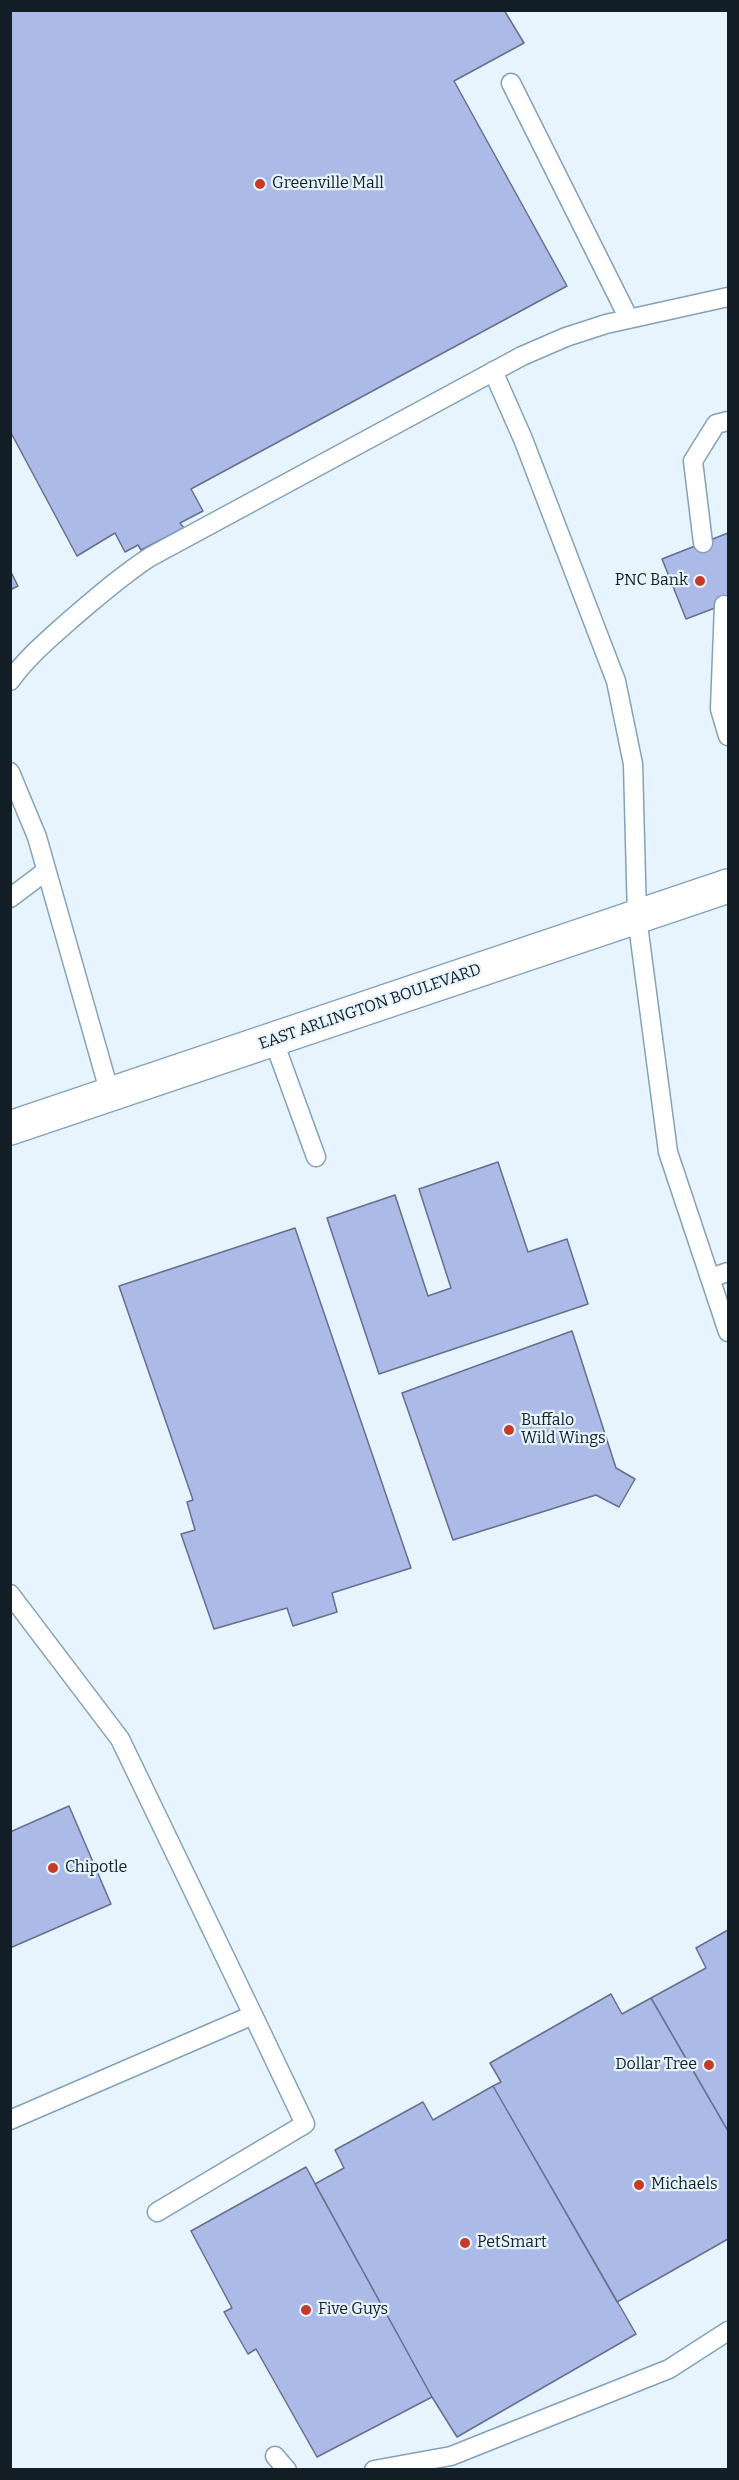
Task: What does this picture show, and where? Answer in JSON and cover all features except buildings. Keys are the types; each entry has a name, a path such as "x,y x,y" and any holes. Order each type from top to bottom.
{"main road":[{"name":"EAST ARLINGTON BOULEVARD","path":"10,1128 729,886"}],"lane":[{"path":"511,83 629,319"},
{"path":"10,681 23,663 115,581 145,561 493,371 566,337 629,319 729,297"},
{"path":"493,371 527,450 616,681 633,764 637,917 668,1152 729,1332"},
{"path":"704,543 693,461 716,424 729,421"},
{"path":"724,605 720,708 729,736"},
{"path":"10,772 37,837 110,1094"},
{"path":"10,898 46,871"},
{"path":"273,1039 316,1157"},
{"path":"710,1278 729,1272"},
{"path":"10,1594 120,1739 305,2124 157,2212"},
{"path":"10,2120 253,2015"},
{"path":"374,2469 451,2456 669,2369 729,2331"}],"place":[{"name":"Greenville Mall","path":"260,184"},
{"name":"PNC Bank","path":"700,581"},
{"name":"Buffalo Wild Wings","path":"509,1430"},
{"name":"Chipotle","path":"53,1868"},
{"name":"Dollar Tree","path":"709,2065"},
{"name":"Michaels","path":"639,2185"},
{"name":"PetSmart","path":"465,2243"},
{"name":"Five Guys","path":"306,2310"}]}
